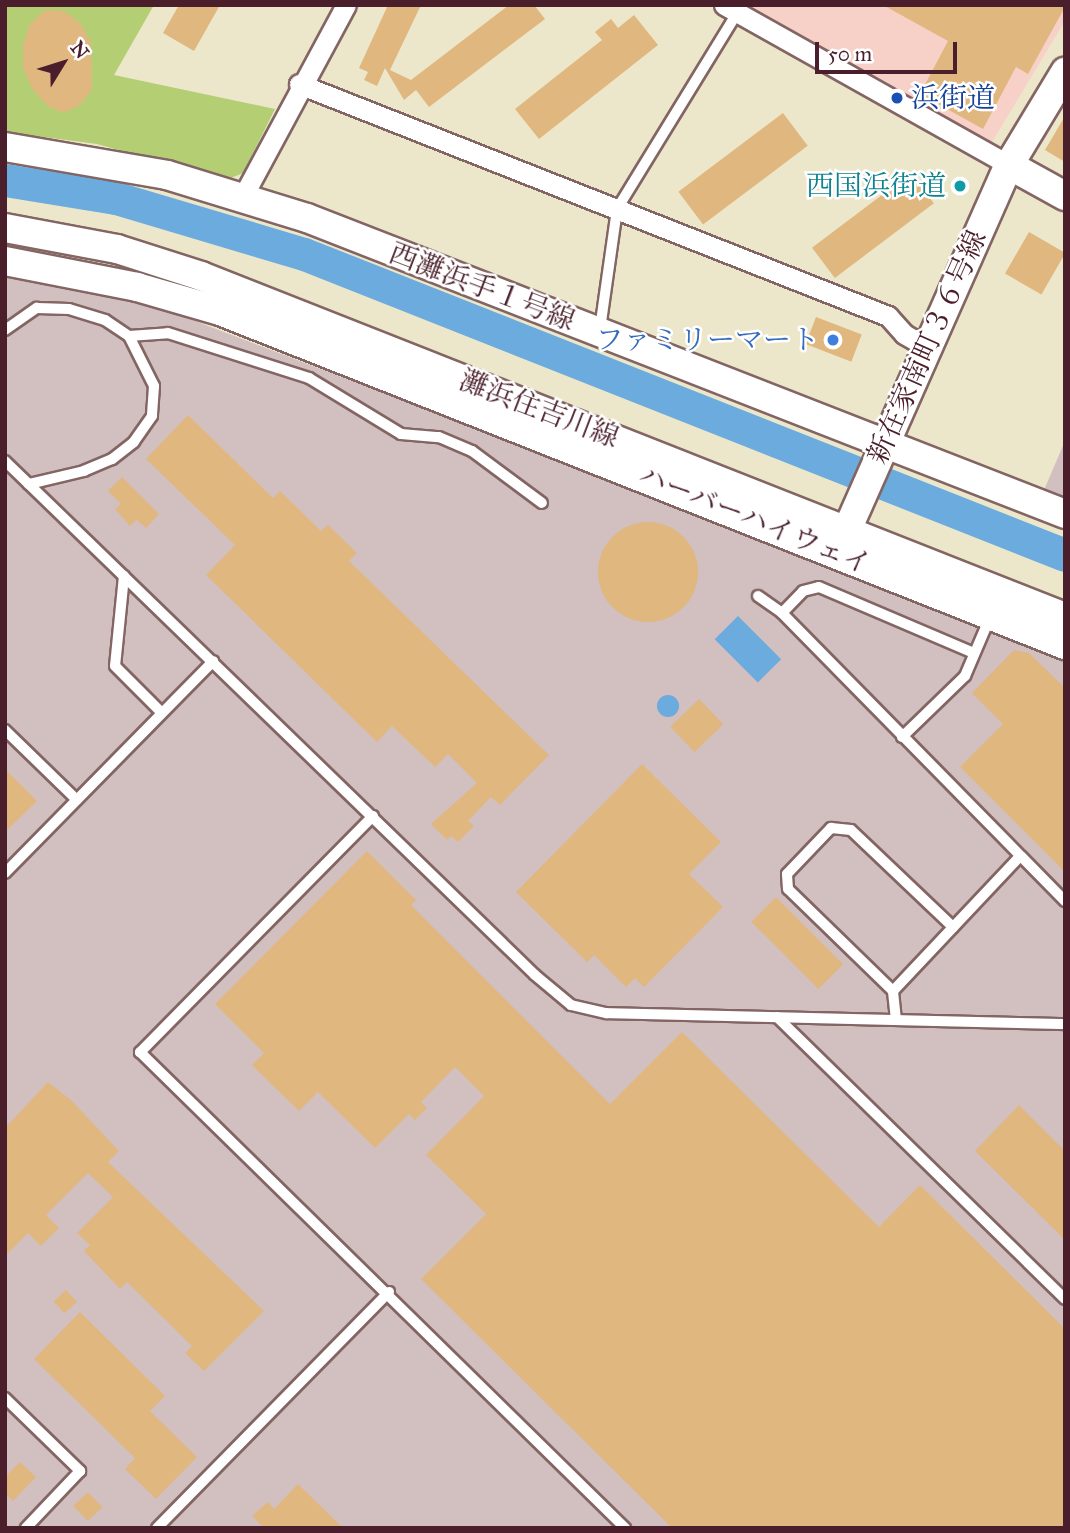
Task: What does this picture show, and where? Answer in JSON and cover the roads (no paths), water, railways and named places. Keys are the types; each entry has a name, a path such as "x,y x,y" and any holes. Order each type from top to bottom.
{"street":[{"path":"242,198 299,84 346,5"},
{"path":"731,9 1065,196"},
{"name":"新在家南町３６号線","path":"847,530 925,346 1009,165 1065,72"},
{"path":"299,84 888,316 904,334 925,346"},
{"name":"西灘浜手１号線","path":"5,147 167,175 307,218 599,333 873,466 1065,514"},
{"name":"灘浜住吉川線","path":"5,228 117,250 201,276 1065,617"},
{"name":"ハーバーハイウェイ","path":"5,250 144,278 221,300 1065,633"},
{"name":"ハーバーハイウェイ","path":"5,261 137,287 220,311 1065,645"}],"lane":[{"path":"599,333 617,209 731,9"},
{"path":"5,330 37,308 69,309 105,320 130,337 154,386 152,416 134,442 112,459 85,471 29,484"},
{"path":"130,337 168,333 309,378 401,434 439,437 472,450 542,503"},
{"path":"5,461 535,975 572,1005 607,1013 1065,1024"},
{"path":"124,576 115,666 162,713"},
{"path":"782,613 803,591 819,587 974,653"},
{"path":"758,596 782,613 1065,901"},
{"path":"902,737 965,676 985,629"},
{"path":"5,873 213,661"},
{"path":"5,730 77,800"},
{"path":"373,816 140,1052 389,1292 625,1528"},
{"path":"896,1020 893,991 788,889 788,874 831,828 851,831 953,927"},
{"path":"893,991 1020,856"},
{"path":"777,1017 1065,1299"},
{"path":"157,1528 389,1292"},
{"path":"5,1398 80,1471 26,1528"}],"water":[{"path":"738,616 781,659 758,682 715,639"},
{"path":"668,695 676,698 679,706 676,714 668,717 660,714 657,706 660,698"}],"waterway":[{"path":"5,180 116,198 304,254 1065,555"}],"place":[{"name":"浜街道","path":"897,98"},
{"name":"西国浜街道","path":"960,186"},
{"name":"ファミリーマート","path":"833,340"}]}
